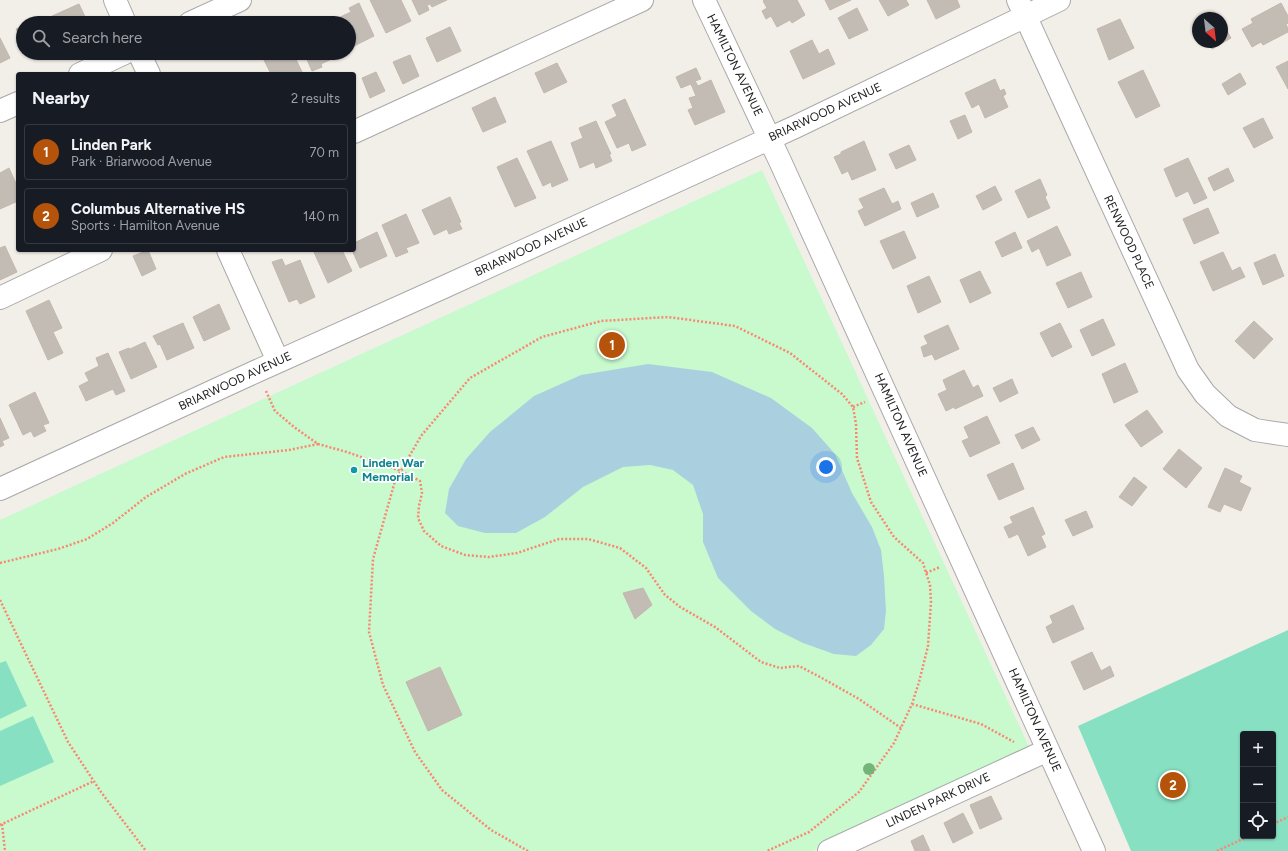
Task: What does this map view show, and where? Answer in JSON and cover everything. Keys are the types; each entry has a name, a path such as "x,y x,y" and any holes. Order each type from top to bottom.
{"street":[{"path":"115,0 122,16"},
{"path":"205,16 240,0"},
{"path":"356,131 642,0"},
{"name":"HAMILTON AVENUE","path":"704,0 770,138 1094,851"},
{"name":"BRIARWOOD AVENUE","path":"0,489 770,138 1022,8 1059,0"},
{"name":"RENWOOD PLACE","path":"1022,8 1188,370 1205,394 1228,416 1255,430 1288,435"},
{"path":"84,72 110,60"},
{"path":"142,60 148,72"},
{"path":"0,111 16,104"},
{"path":"0,298 97,252"},
{"path":"229,252 278,361"},
{"name":"LINDEN PARK DRIVE","path":"828,851 1048,750"}],"path":[{"path":"528,851 491,830 442,790 415,752 384,684 369,632 373,559 395,481 421,436 470,378 542,338 601,321 668,317 735,326 790,353 842,394 853,407 856,424 857,458 871,502 894,538 923,563 930,585 931,602 928,646 920,682 912,704 894,743 859,792 809,832 767,851"},
{"path":"265,390 275,411 318,444 401,470 420,481 422,493 418,518 424,531 441,546 466,554 489,557 517,553 559,539 588,539 620,548 646,568 665,595 680,607 714,627 761,662 780,668 799,666 859,699 901,728"},
{"path":"853,407 866,402"},
{"path":"0,563 58,549 87,539 113,522 146,497 185,474 224,457 289,450 318,444"},
{"path":"926,572 941,566"},
{"path":"0,600 68,742 94,781 146,851"},
{"path":"912,704 981,724 1016,743"},
{"path":"5,851 1,824 94,781"},
{"path":"1276,823 1288,817"},
{"path":"1217,851 1243,839"}],"green space":[{"path":"762,170 1031,751 813,851 0,851 0,520"},
{"path":"1288,630 1288,851 1131,851 1078,726"},
{"path":"6,661 27,706 0,719 0,663"},
{"path":"33,716 54,762 0,786 0,731"}],"water":[{"path":"648,364 712,372 771,398 812,428 835,454 852,493 872,527 881,550 886,611 884,629 871,645 856,656 834,654 803,643 775,629 751,611 718,578 703,542 703,514 693,485 673,470 650,465 623,467 583,487 545,517 516,533 485,533 458,526 445,513 449,489 466,459 490,432 534,396 581,375"}],"building":[{"path":"370,0 401,0 411,21 386,33"},
{"path":"412,0 447,0 432,7 430,4 427,5 429,10 419,15"},
{"path":"797,0 805,15 792,23 790,20 777,27 771,16 766,19 762,11 767,8 763,1"},
{"path":"825,0 851,0 830,10"},
{"path":"879,0 906,0 909,5 888,16"},
{"path":"927,0 957,0 960,7 936,19"},
{"path":"359,3 374,36 356,45 356,16 342,16 351,12 349,8"},
{"path":"1281,3 1288,16 1288,23 1286,24 1288,32 1263,45 1261,42 1252,47 1242,29 1253,23 1251,19"},
{"path":"79,4 85,16 52,16"},
{"path":"857,8 868,30 849,39 838,18"},
{"path":"1120,19 1134,48 1109,60 1097,29"},
{"path":"450,27 461,51 437,62 426,38"},
{"path":"1228,33 1231,38 1228,40"},
{"path":"0,38 10,58 0,63"},
{"path":"812,40 819,54 828,49 835,64 803,79 790,51"},
{"path":"410,55 419,76 403,84 393,62"},
{"path":"264,60 296,60 302,72 270,72"},
{"path":"307,60 330,60 321,64 322,67 312,71"},
{"path":"1288,61 1288,89 1276,67"},
{"path":"557,63 567,82 544,93 535,73"},
{"path":"696,68 701,79 695,81 698,86 711,80 725,112 695,125 688,110 693,108 689,98 696,96 691,84 681,88 676,77"},
{"path":"1143,70 1160,106 1136,118 1118,82"},
{"path":"376,72 385,91 370,98 362,78"},
{"path":"1240,73 1246,84 1228,95 1222,84"},
{"path":"995,79 1000,91 1004,89 1006,94 1003,96 1008,107 985,118 979,104 972,108 965,93"},
{"path":"495,97 506,122 483,132 472,108"},
{"path":"625,99 646,145 632,151 629,143 617,148 605,122 617,116 612,105"},
{"path":"965,115 972,132 958,139 950,121"},
{"path":"1263,118 1273,138 1254,148 1243,128"},
{"path":"596,121 611,154 609,154 612,161 596,168 594,162 580,168 571,143 583,138 579,128"},
{"path":"551,141 568,180 552,187 551,182 543,186 527,151"},
{"path":"864,141 876,170 852,180 848,171 842,174 834,157"},
{"path":"909,145 916,160 896,169 889,154"},
{"path":"517,158 536,198 515,207 497,167"},
{"path":"1188,158 1207,198 1194,204 1188,191 1176,197 1164,169"},
{"path":"9,168 16,184 16,202 0,209 0,173"},
{"path":"1228,168 1234,181 1214,191 1208,178"},
{"path":"1040,179 1047,195 1045,197 1050,208 1028,218 1015,191"},
{"path":"995,186 1002,200 983,210 976,196"},
{"path":"884,188 892,204 898,201 901,209 865,226 858,211 864,208 859,199"},
{"path":"933,193 939,207 917,217 911,203"},
{"path":"450,197 461,222 459,223 462,229 449,234 447,229 434,235 422,210"},
{"path":"1208,208 1219,233 1194,244 1183,219"},
{"path":"406,214 419,243 406,248 408,252 396,257 382,225"},
{"path":"1057,226 1071,255 1047,266 1039,248 1032,252 1027,241"},
{"path":"904,231 916,258 893,269 880,241"},
{"path":"377,232 387,256 360,268 353,252 356,252 356,242"},
{"path":"1015,232 1022,248 1002,257 995,242"},
{"path":"5,246 17,272 0,280 0,248"},
{"path":"143,252 149,252 156,269 142,276 133,256"},
{"path":"314,252 343,252 352,271 328,283"},
{"path":"1223,252 1232,271 1240,267 1245,277 1213,291 1200,262"},
{"path":"1275,254 1284,276 1263,285 1254,263"},
{"path":"282,259 285,266 300,260 315,297 300,304 297,299 289,302 272,262"},
{"path":"980,271 991,293 970,303 960,280"},
{"path":"1081,272 1092,297 1068,308 1056,283"},
{"path":"929,276 941,302 918,313 907,286"},
{"path":"49,300 62,328 53,332 63,353 48,360 26,311"},
{"path":"219,304 230,329 204,341 193,317"},
{"path":"1103,319 1115,345 1092,356 1080,330"},
{"path":"1254,321 1273,339 1254,359 1235,341"},
{"path":"183,323 194,348 167,360 160,344 158,345 153,336"},
{"path":"1060,323 1072,347 1052,357 1040,333"},
{"path":"948,325 959,349 935,360 932,354 924,357 921,347 928,344 924,336"},
{"path":"145,342 157,367 131,379 119,352"},
{"path":"108,353 125,391 116,395 113,389 86,401 79,386 89,381 85,373 99,366 96,358"},
{"path":"1125,363 1138,392 1114,403 1102,374"},
{"path":"964,370 973,388 978,385 983,396 955,409 954,407 946,411 938,394 947,390 943,380"},
{"path":"1012,379 1018,393 1000,402 993,388"},
{"path":"35,392 49,423 43,425 46,431 34,437 31,431 23,435 9,405"},
{"path":"1147,410 1163,432 1141,447 1125,425"},
{"path":"987,416 1000,443 970,457 962,441 969,438 964,427"},
{"path":"0,418 9,438 2,441 4,445 0,447"},
{"path":"1033,427 1040,440 1022,449 1015,435"},
{"path":"1179,449 1202,468 1186,488 1163,469"},
{"path":"1013,463 1024,489 999,500 987,475"},
{"path":"1225,468 1242,476 1239,482 1251,488 1241,511 1224,504 1220,512 1208,507"},
{"path":"1134,477 1147,487 1132,506 1119,497"},
{"path":"1033,507 1045,534 1041,536 1046,547 1028,556 1018,534 1009,538 1004,527 1013,523 1010,517"},
{"path":"1086,511 1093,527 1073,536 1065,520"},
{"path":"643,588 652,605 635,619 623,593"},
{"path":"1073,605 1084,629 1053,643 1046,627 1053,623 1050,616"},
{"path":"1092,652 1101,671 1110,666 1114,676 1084,690 1071,662"},
{"path":"440,667 462,715 428,731 406,682"},
{"path":"991,796 1002,819 980,829 970,805"},
{"path":"963,813 973,833 953,843 944,823"},
{"path":"923,835 930,851 915,851 911,841"}],"place":[{"name":"Linden Park","path":"612,345"},
{"name":"Linden War Memorial","path":"354,470"},
{"name":"Columbus Alternative HS","path":"1173,785"}]}
